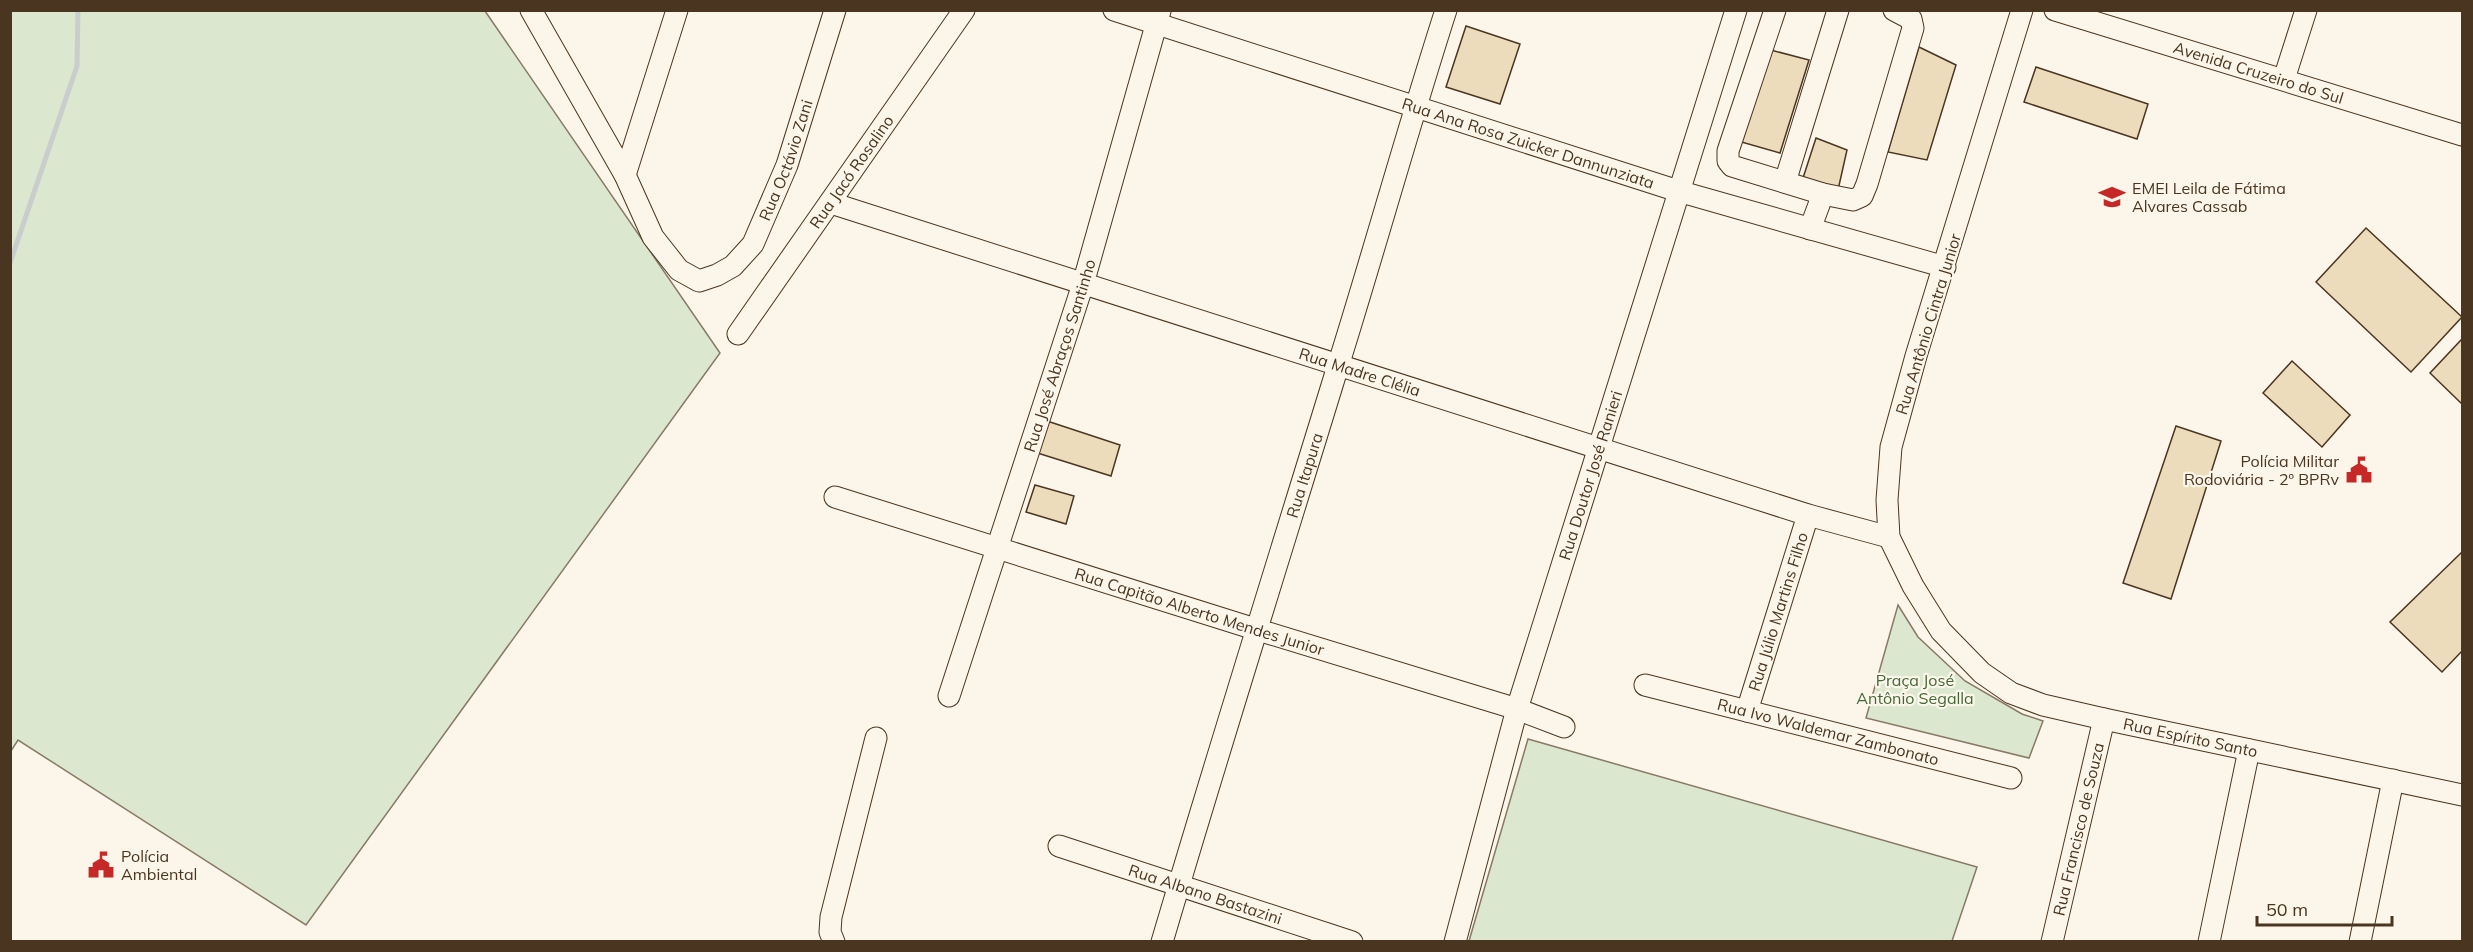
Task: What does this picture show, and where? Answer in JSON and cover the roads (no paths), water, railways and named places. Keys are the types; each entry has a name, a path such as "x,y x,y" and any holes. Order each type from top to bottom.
{"street":[{"path":"531,10 626,175"},
{"path":"626,175 677,10"},
{"name":"Rua Octávio Zani","path":"626,175 653,237 679,270 699,281 733,266 753,244 787,165 835,10"},
{"name":"Rua Jacó Rosalino","path":"738,334 964,10"},
{"name":"Rua Ana Rosa Zuicker Dannunziata","path":"1114,10 1157,17 1414,108 1678,191 1945,267"},
{"name":"Rua Itapura","path":"1162,942 1255,629 1446,10"},
{"name":"Rua Doutor José Ranieri","path":"1455,942 1517,709 1736,10"},
{"path":"1775,10 1728,151 1728,161 1732,166 1823,194 1853,200 1862,196 1867,184 1913,28 1911,19 1894,10"},
{"path":"1785,182 1838,10"},
{"name":"Rua Antônio Cintra Junior","path":"1941,631 1913,586 1889,537 1887,500 1891,447 2022,10"},
{"name":"Avenida Cruzeiro do Sul","path":"2055,10 2463,135"},
{"path":"2284,79 2306,10"},
{"name":"Rua José Abraços Santinho","path":"949,696 1083,284 1157,17"},
{"path":"1810,229 1823,194"},
{"name":"Rua Madre Clélia","path":"831,203 1808,515 1889,537"},
{"name":"Rua Capitão Alberto Mendes Junior","path":"835,497 1517,709 1564,727"},
{"name":"Rua Júlio Martins Filho","path":"1748,711 1808,515"},
{"name":"Rua Espírito Santo","path":"1941,631 1982,673 2011,693 2043,705 2463,795"},
{"name":"Rua Ivo Waldemar Zambonato","path":"1645,685 2011,778"},
{"name":"Rua Francisco de Souza","path":"2052,942 2104,719"},
{"path":"834,942 830,932 831,917 876,738"},
{"path":"2210,942 2249,750"},
{"path":"2360,942 2393,780"},
{"name":"Rua Albano Bastazini","path":"1059,846 1352,942"}],"waterway":[{"path":"10,263 77,66 78,10"}],"place":[{"name":"EMEI Leila de Fátima Alvares Cassab","path":"2112,197"},
{"name":"Polícia Militar Rodoviária - 2º BPRv","path":"2359,470"},
{"name":"Polícia Ambiental","path":"101,865"}],"park label":[{"name":"Praça José Antônio Segalla","path":"1915,689"}]}
